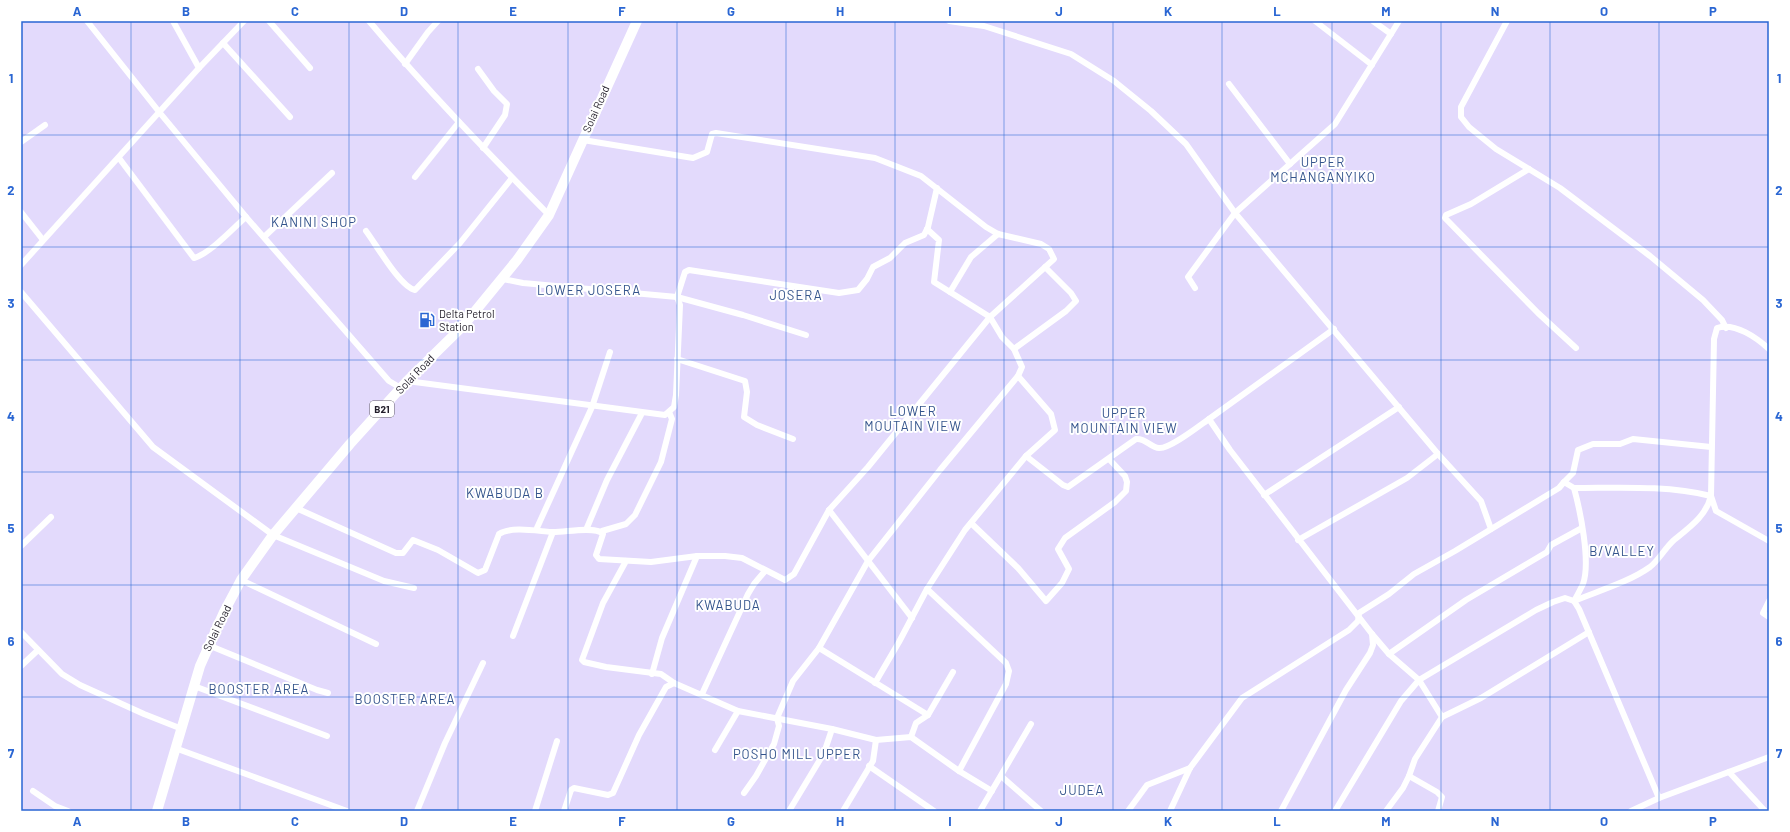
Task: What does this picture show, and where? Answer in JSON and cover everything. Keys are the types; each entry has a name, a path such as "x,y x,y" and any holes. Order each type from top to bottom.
{"highway":[{"name":"Solai Road","path":"157,811 194,686 208,645 241,580 273,535 350,444 404,385 463,326 503,279 549,215 637,21"}],"street":[{"path":"87,21 160,113 246,217 389,381 404,385 665,415 670,412 674,406 676,395 680,305 677,297 685,272 689,270 839,293 850,292 862,286 873,267 890,258 905,243 924,235 927,229 937,188"},
{"path":"173,21 198,68"},
{"path":"21,265 160,113 198,68 244,21"},
{"path":"269,21 310,68"},
{"path":"369,21 405,64 483,148 549,215"},
{"path":"405,64 428,32 438,21"},
{"path":"949,21 984,26 1070,54 1114,81 1151,111 1186,144 1235,213 1438,454 1481,501 1491,529"},
{"path":"1315,21 1372,64"},
{"path":"1373,21 1391,34"},
{"path":"1194,288 1188,277 1235,213 1335,124 1399,21"},
{"path":"1507,21 1461,107 1461,117 1469,128 1496,149 1560,188 1650,256 1702,300 1722,320 1726,328"},
{"path":"223,43 290,117"},
{"path":"478,69 494,91 507,104 505,115 483,148"},
{"path":"1230,84 1290,164"},
{"path":"415,177 459,122"},
{"path":"21,142 45,125"},
{"path":"583,140 693,158 707,152 712,134 716,133 875,158 911,170 937,188 986,227 998,234 1041,244 1049,249 1054,258 990,317 868,467 830,510 794,574 785,580 742,558 725,556 696,556 651,562 599,559 596,557 603,537 602,531"},
{"path":"119,158 194,258 200,256 208,250 246,217"},
{"path":"1529,169 1471,204 1446,215 1445,218 1538,313 1576,348"},
{"path":"264,237 332,173"},
{"path":"366,231 401,279 410,289 415,290 460,243 512,178"},
{"path":"21,212 43,240"},
{"path":"744,793 774,744 779,726 777,718 793,681 820,648 868,561 940,470 1018,376 1022,368 1014,349 1002,337 990,317 934,282 939,240 927,229"},
{"path":"950,292 971,257 998,234"},
{"path":"1014,349 1066,311 1076,301 1071,293 1045,267"},
{"path":"503,279 522,283 677,297 743,315 806,335"},
{"path":"21,292 153,447 273,535 384,581 414,588"},
{"path":"1574,601 1639,574 1651,566 1672,542 1702,515 1708,506 1711,496 1715,331 1717,328 1732,328 1744,332 1761,342 1769,349"},
{"path":"1026,456 1063,485 1068,487 1136,439 1147,441 1156,448 1166,447 1209,419 1334,329"},
{"path":"536,530 592,407 610,352"},
{"path":"677,359 745,381 747,392 744,417 757,426 793,439"},
{"path":"875,683 927,589 971,522 1026,456 1055,430 1051,414 1018,376"},
{"path":"1264,495 1399,407"},
{"path":"296,508 396,553 403,553 413,540 438,550 478,573 485,570 499,534 504,531 602,531 626,524 635,515 661,462 672,419 670,412"},
{"path":"586,530 607,480 642,413"},
{"path":"1209,419 1264,495 1358,617 1389,654 1419,680 1442,716"},
{"path":"1170,811 1190,768 1242,698 1350,630 1356,624 1359,613 1389,594 1414,574 1559,488 1573,472 1578,450 1593,444 1620,444 1632,439 1711,447"},
{"path":"1298,540 1407,478 1438,454"},
{"path":"971,522 1018,568 1046,601 1062,583 1069,569 1058,549 1065,538 1115,502 1126,491 1127,482 1125,476 1109,458"},
{"path":"1564,482 1574,488 1661,488 1688,490 1711,496"},
{"path":"1574,488 1582,528 1585,564 1583,583 1574,601"},
{"path":"1711,496 1716,511 1769,541"},
{"path":"830,510 912,618"},
{"path":"21,546 51,517"},
{"path":"1389,654 1466,600 1547,552 1551,545 1582,528"},
{"path":"513,636 553,532"},
{"path":"652,674 662,638 696,556"},
{"path":"626,561 603,603 582,660 584,662 606,667 664,675 674,683 738,711 832,729 876,740 911,737 992,791"},
{"path":"702,694 748,594 765,571"},
{"path":"241,580 376,644"},
{"path":"927,589 1006,663 1009,671 1006,684 959,770"},
{"path":"1335,811 1401,701 1419,680 1536,610 1565,598 1574,601 1579,609 1659,798"},
{"path":"1769,601 1763,613 1769,617"},
{"path":"21,632 62,674 80,685 144,714 182,729"},
{"path":"1386,811 1409,776 1415,758 1442,716 1481,698 1589,632"},
{"path":"1281,811 1346,690 1370,653 1373,645 1372,634"},
{"path":"208,645 328,693"},
{"path":"820,648 928,715"},
{"path":"21,666 38,650"},
{"path":"417,811 445,743 483,663"},
{"path":"911,737 916,723 928,715 953,672"},
{"path":"564,811 571,790 574,788 608,795 613,793 639,734 666,687 674,683"},
{"path":"194,686 327,736"},
{"path":"715,750 738,711"},
{"path":"980,811 1031,724"},
{"path":"789,811 824,752 832,729"},
{"path":"843,811 869,766 875,752 876,740"},
{"path":"535,811 556,741"},
{"path":"175,748 348,811"},
{"path":"1631,811 1659,798 1769,757"},
{"path":"869,766 934,811"},
{"path":"1128,811 1147,785 1190,768"},
{"path":"1729,772 1765,811"},
{"path":"1001,776 1041,811"},
{"path":"1409,776 1442,796 1438,811"},
{"path":"33,791 55,806 68,811"}],"place":[{"name":"Delta Petrol Station","path":"427,320"}],"district":[{"name":"UPPER MCHANGANYIKO","path":"1323,170"},
{"name":"KANINI SHOP","path":"314,222"},
{"name":"LOWER JOSERA","path":"589,290"},
{"name":"JOSERA","path":"796,295"},
{"name":"LOWER MOUTAIN VIEW","path":"913,418"},
{"name":"UPPER MOUNTAIN VIEW","path":"1124,420"},
{"name":"KWABUDA B","path":"505,493"},
{"name":"B/VALLEY","path":"1622,551"},
{"name":"KWABUDA","path":"728,605"},
{"name":"BOOSTER AREA","path":"259,689"},
{"name":"BOOSTER AREA","path":"405,699"},
{"name":"POSHO MILL UPPER","path":"797,754"},
{"name":"JUDEA","path":"1082,790"}]}
